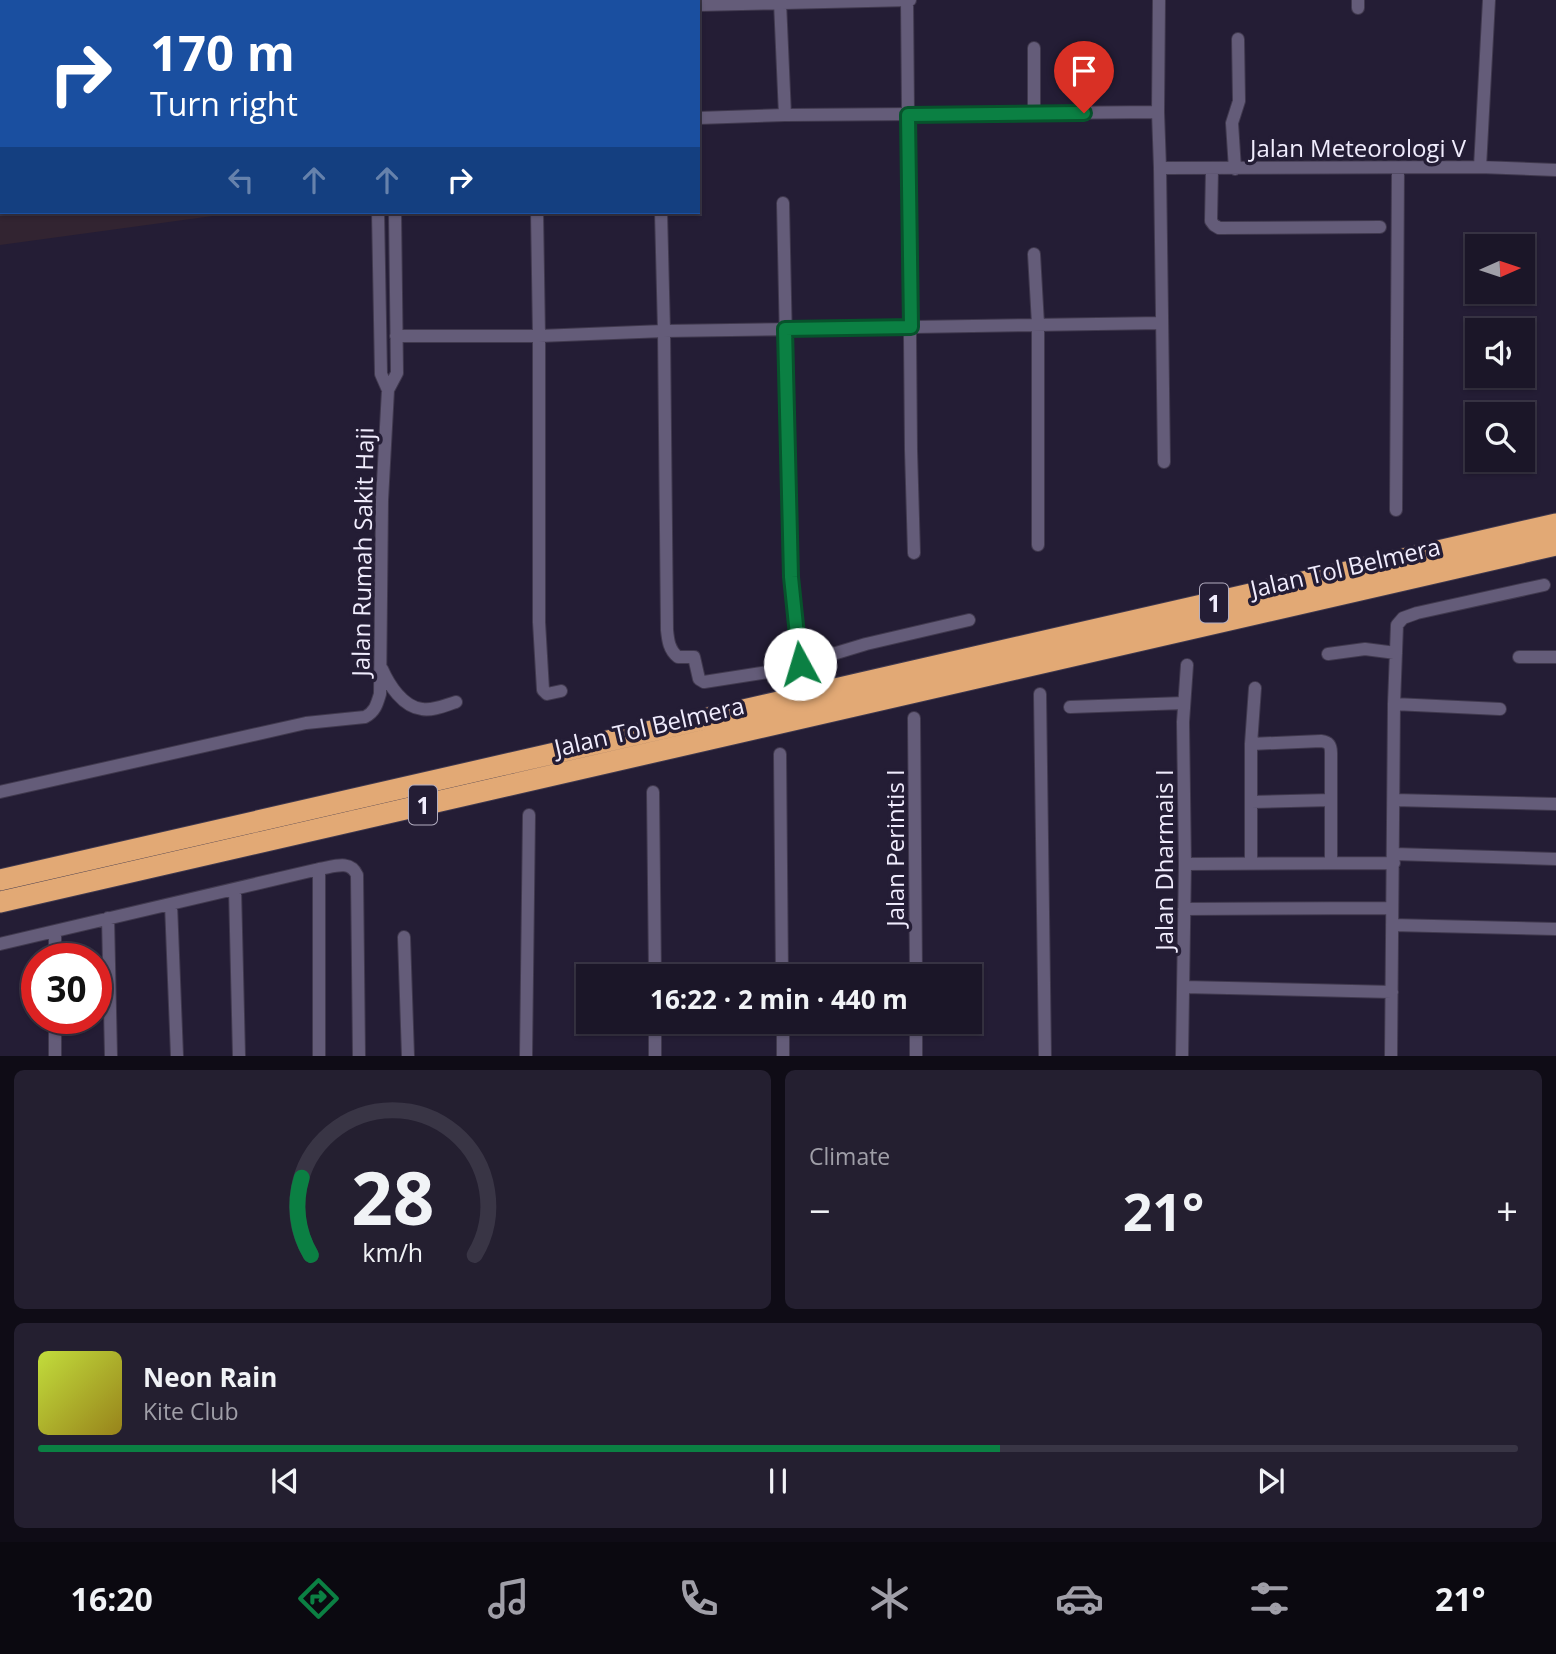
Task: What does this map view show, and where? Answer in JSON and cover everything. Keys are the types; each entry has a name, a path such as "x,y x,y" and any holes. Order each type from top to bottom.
{"highway":[{"name":"Jalan Tol Belmera","path":"0,880 1556,524"},
{"name":"Jalan Tol Belmera","path":"0,902 1556,545"}],"street":[{"path":"700,5 909,0 911,450 915,552"},
{"path":"1159,0 1158,112 1164,462"},
{"path":"1480,167 1489,0"},
{"path":"780,2 785,115"},
{"path":"1235,169 1232,123 1238,102 1238,39"},
{"path":"1034,48 1034,113"},
{"path":"700,118 1158,112"},
{"name":"Jalan Meteorologi V","path":"1160,168 1480,167 1556,170"},
{"path":"1396,510 1398,168"},
{"path":"1212,169 1210,221 1219,228 1380,227"},
{"path":"783,203 791,577 800,664"},
{"name":"Jalan Rumah Sakit Haji","path":"378,214 380,374 388,390"},
{"name":"Jalan Rumah Sakit Haji","path":"0,792 306,723 365,717 371,714 380,694 382,500 388,390 397,373 395,214"},
{"path":"537,214 539,622 543,690 547,694 561,691"},
{"path":"661,214 667,630 669,644 678,657 694,657 699,679 704,682 787,669 866,645 969,620"},
{"path":"1034,254 1038,324 1038,545"},
{"path":"396,336 539,336 664,331 1162,323"},
{"path":"1391,1055 1397,625 1403,618 1544,585"},
{"path":"1328,654 1365,649 1396,653"},
{"path":"1519,657 1556,657"},
{"name":"Jalan Dharmais I","path":"1182,1055 1187,665"},
{"path":"381,666 394,692 415,707 428,709 456,702"},
{"path":"1251,863 1251,744 1255,688"},
{"path":"1040,694 1045,1055"},
{"path":"1070,707 1185,703"},
{"path":"1394,704 1500,709"},
{"name":"Jalan Perintis I","path":"914,718 916,964"},
{"path":"1251,744 1328,743 1331,752 1331,862"},
{"path":"780,754 782,964"},
{"path":"653,792 655,964"},
{"path":"1251,802 1331,800"},
{"path":"1394,800 1556,804"},
{"path":"526,1055 529,815"},
{"path":"1185,863 1331,862 1394,858 1556,859"},
{"path":"0,944 319,869 348,865 357,876 359,1055"},
{"path":"319,869 319,1055"},
{"path":"235,889 239,1055"},
{"path":"171,904 177,1055"},
{"path":"1184,909 1392,908"},
{"path":"108,918 111,1055"},
{"path":"1392,925 1556,929"},
{"path":"55,931 55,943"},
{"path":"404,937 408,1055"},
{"path":"1184,987 1392,992"},
{"path":"55,1034 55,1055"},
{"path":"655,1034 655,1055"},
{"path":"783,1034 783,1055"},
{"path":"916,1034 916,1055"}],"shaded area":[{"path":"0,214 227,214 0,245"}],"route":[{"path":"800,664 791,577 785,329 911,327 908,115 1084,113"}]}
